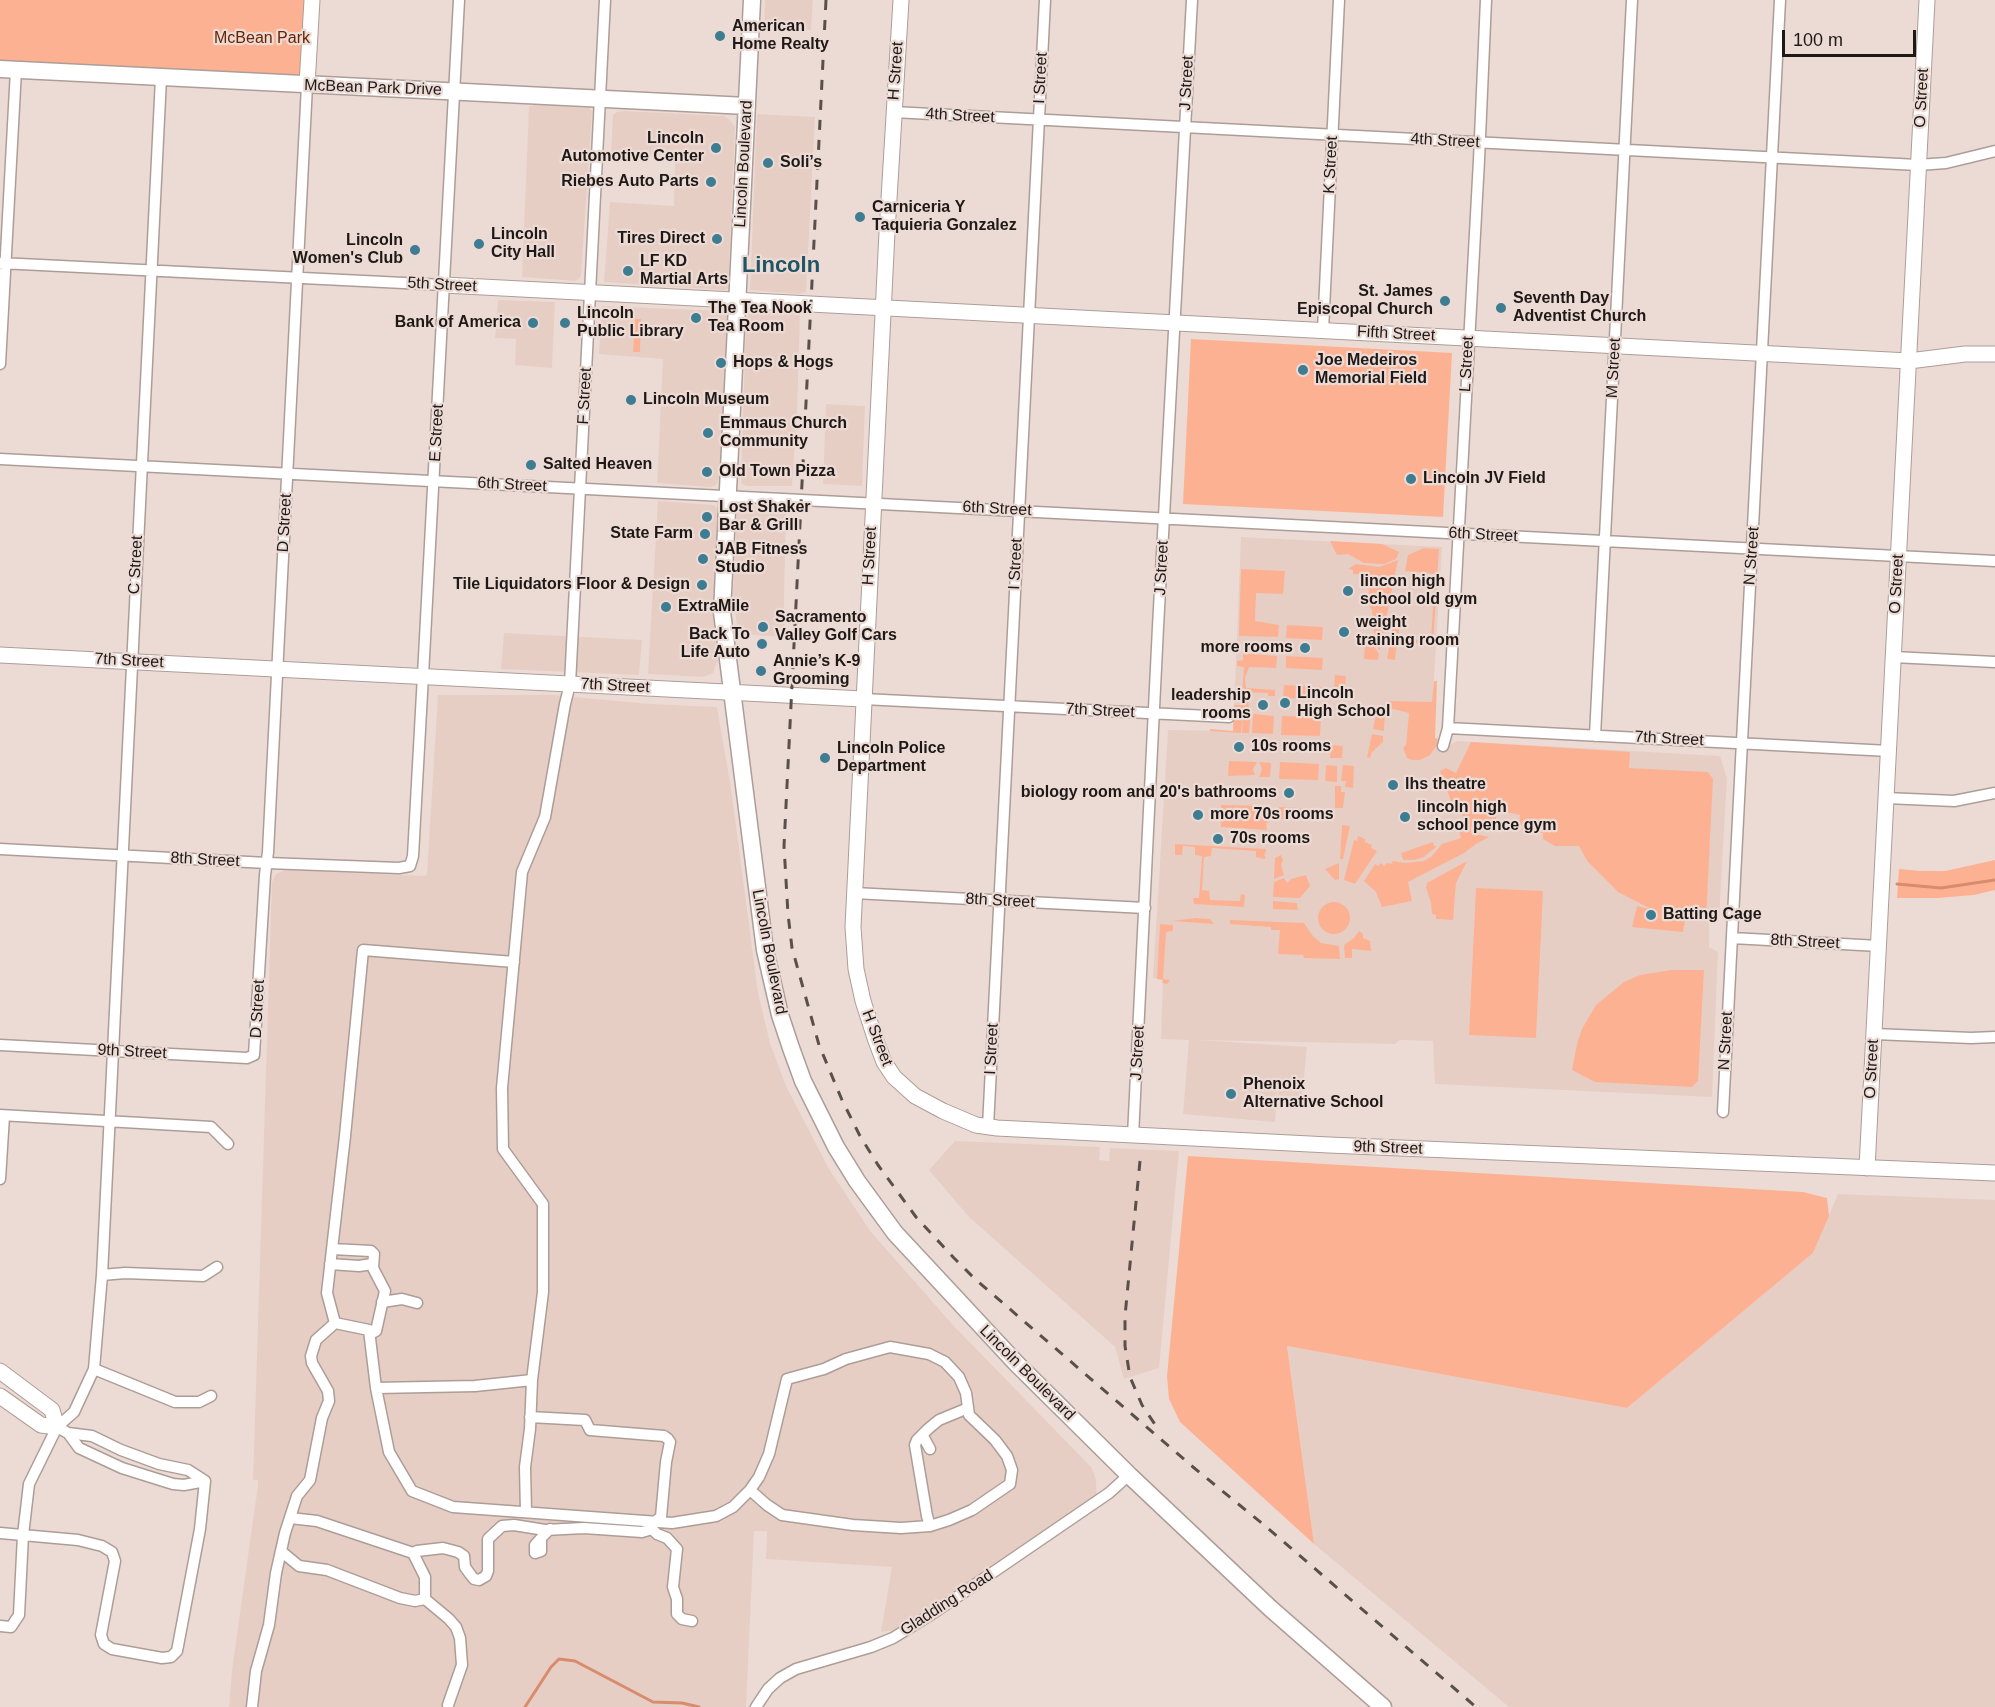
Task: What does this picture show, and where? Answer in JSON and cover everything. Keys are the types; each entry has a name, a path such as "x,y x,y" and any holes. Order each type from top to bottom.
{"main road":[{"name":"Lincoln Boulevard","path":"752,0 722,612 760,918 772,984 791,1048 817,1111 857,1181 895,1233 1009,1355 1129,1475 1270,1608 1383,1707"},
{"name":"McBean Park Drive","path":"8,70 747,106"}],"street":[{"name":"D Street","path":"256,1047 312,0"},
{"name":"E Street","path":"410,866 413,856 459,0"},
{"name":"F Street","path":"525,1512 525,1467 531,1380 543,1292 543,1204 502,1149 502,1088 522,872 545,817 564,704 570,684 605,0"},
{"name":"H Street","path":"902,0 893,112 863,699 854,894 854,948 863,1001 884,1062 894,1077 915,1096"},
{"name":"I Street","path":"988,1127 1045,0"},
{"name":"J Street","path":"1133,1136 1192,0"},
{"name":"K Street","path":"1323,330 1339,0"},
{"name":"L Street","path":"1443,746 1448,728 1486,0"},
{"name":"M Street","path":"1595,736 1632,0"},
{"name":"N Street","path":"1723,1112 1780,0"},
{"name":"O Street","path":"1867,1168 1927,0"},
{"path":"0,364 8,70"},
{"name":"C Street","path":"94,1369 102,1275 160,78"},
{"name":"4th Street","path":"893,112 1918,165 1946,163 1995,151"},
{"name":"5th Street","path":"3,263 884,309"},
{"name":"Fifth Street","path":"884,309 1909,361"},
{"path":"1909,361 1965,354 1995,354"},
{"name":"6th Street","path":"0,459 1995,561"},
{"name":"7th Street","path":"0,654 1229,717"},
{"path":"1893,657 1995,662"},
{"name":"7th Street","path":"1448,728 1889,751"},
{"path":"1886,798 1954,801 1995,793"},
{"name":"8th Street","path":"0,849 267,863 399,868 410,866"},
{"name":"8th Street","path":"854,894 1145,908"},
{"name":"8th Street","path":"1732,938 1879,946"},
{"path":"335,1323 327,1293 363,950 514,962"},
{"path":"1874,1034 1995,1037"},
{"name":"9th Street","path":"0,1045 247,1058 254,1055 256,1047"},
{"name":"9th Street","path":"915,1096 960,1120 988,1127 1133,1136 1995,1173"},
{"path":"0,1179 2,1116 211,1127 228,1144"},
{"path":"332,1249 371,1251 374,1254 372,1264 385,1291 376,1331 370,1335"},
{"path":"330,1264 359,1266 372,1264"},
{"path":"102,1275 203,1276 217,1268"},
{"path":"382,1302 402,1299 417,1303"},
{"path":"335,1323 369,1330 376,1388 389,1452 412,1491 453,1507 653,1525 716,1516 733,1507 759,1477 769,1454 787,1379 890,1347 929,1354 945,1362 959,1377 966,1393 969,1414 995,1440 1012,1470 1010,1484 972,1510 930,1526 901,1528 865,1526 782,1515 766,1505 750,1490"},
{"path":"252,1707 256,1671 269,1625 276,1573 297,1496 310,1480 322,1418 330,1395 312,1363 311,1356 316,1340 335,1323"},
{"path":"0,1626 11,1627 19,1616 22,1534 28,1484 46,1451 74,1412 94,1369 175,1402 199,1402 211,1396"},
{"path":"0,1371 52,1410 62,1430 80,1448 122,1468 173,1484 184,1485 205,1481"},
{"path":"376,1388 476,1386 531,1380"},
{"path":"0,1396 41,1425 92,1436 159,1464 188,1470 205,1481"},
{"path":"930,1526 915,1445 920,1437 939,1420 968,1408"},
{"path":"290,1518 316,1521 413,1553 437,1547 458,1552 464,1556 465,1567 470,1574 474,1579 479,1580 486,1576 488,1571 487,1544 497,1529 508,1525 550,1530 584,1528 642,1532 662,1517 666,1462 670,1442 668,1439 664,1436 590,1430 585,1420 530,1417"},
{"path":"920,1437 924,1438 930,1449"},
{"name":"Gladding Road","path":"756,1707 768,1689 780,1678 796,1669 894,1638 1110,1493 1129,1475"},
{"path":"0,1533 78,1540 102,1546 112,1552 115,1561 101,1635 104,1644 112,1649 162,1658 171,1657 177,1651 179,1641 200,1529 205,1481"},
{"path":"653,1525 657,1534 667,1538 677,1549 673,1587 677,1599 677,1614 682,1619 692,1621"},
{"path":"541,1539 550,1530"},
{"path":"282,1552 299,1566 327,1570 400,1598 415,1601 425,1599"},
{"path":"413,1553 425,1577 425,1599"},
{"path":"425,1599 449,1619 456,1627 460,1638 462,1665 449,1706"}],"shaded area":[{"path":"765,0 813,0 811,30 764,28"},
{"path":"535,105 589,108 592,111 581,276 576,281 522,277 529,107"},
{"path":"624,111 724,116 735,127 728,288 725,290 604,282 610,202 674,206 675,158 611,155 613,115"},
{"path":"757,114 815,117 806,292 798,294 750,290"},
{"path":"498,300 555,302 552,368 515,365 516,339 495,338"},
{"path":"602,306 722,311 728,314 720,477 716,485 710,487 657,483 663,359 599,354"},
{"path":"751,312 800,313 792,486 742,484 746,320"},
{"path":"826,404 865,406 862,486 823,484"},
{"path":"658,501 714,505 718,509 714,579 719,657 713,673 703,677 648,674"},
{"path":"743,505 786,508 785,637 738,634 733,594 737,510"},
{"name":"Lincoln High School","path":"1241,537 1442,547 1430,744 1447,746 1457,741 1720,756 1727,778 1719,919 1709,923 1709,947 1718,952 1712,1097 1435,1084 1433,1041 1400,1040 1395,1044 1199,1040 1307,1047 1302,1097 1278,1096 1277,1088 1275,1122 1183,1114 1189,1040 1161,1039 1163,979 1153,978 1168,730 1233,731"},
{"path":"504,633 642,640 639,675 501,669"},
{"path":"438,695 553,695 650,704 717,707 731,788 758,993 770,1043 786,1086 829,1169 871,1232 953,1325 1092,1468 1096,1480 1097,1502 909,1628 881,1632 892,1567 766,1559 767,1531 754,1531 746,1707 229,1707 232,1670 258,1485 258,1480 253,1480 272,882 276,874 285,870 425,876 427,874"},
{"path":"955,1141 1100,1147 1099,1160 1109,1161 1110,1148 1179,1151 1159,1368 1124,1379 1115,1347 968,1216 929,1170"},
{"path":"1838,1194 1995,1200 1995,1707 1509,1707 1314,1544 1287,1346 1627,1408 1813,1253"}],"green space":[{"name":"McBean Park","path":"0,0 310,0 305,80 0,64"},
{"path":"635,319 641,319 640,352 633,352"},
{"path":"1191,339 1452,353 1443,517 1183,504"},
{"path":"1330,541 1382,544 1399,552 1396,559 1384,564 1364,563 1348,554 1337,555"},
{"path":"1424,548 1439,549 1433,644 1397,642 1395,660 1387,659 1394,620 1399,621 1399,639 1431,641 1435,574 1405,571 1408,555"},
{"path":"1398,560 1379,650 1375,643 1372,610 1368,603 1370,575 1353,574 1353,570 1348,569 1356,564 1379,567"},
{"path":"1241,569 1285,571 1283,594 1256,593 1255,621 1279,625 1278,637 1239,636"},
{"path":"1287,625 1323,627 1322,640 1286,638"},
{"path":"1365,644 1373,645 1379,654 1378,660 1364,659"},
{"path":"1243,653 1277,656 1276,668 1249,667 1245,678 1246,688 1275,690 1275,696 1268,696 1268,693 1243,692 1245,701 1248,701 1251,710 1249,733 1242,733 1244,702 1241,733 1210,731 1210,729 1233,731 1234,705 1241,705 1244,700 1242,696 1244,667 1237,666 1237,661 1243,660"},
{"path":"1286,656 1323,658 1322,670 1286,668"},
{"path":"1335,675 1346,676 1345,687 1334,688"},
{"path":"1434,681 1437,681 1435,738 1438,739 1437,745 1430,755 1420,760 1412,760 1407,758 1403,748 1406,745 1409,713 1389,708 1389,701 1432,702"},
{"path":"1284,685 1322,687 1321,699 1283,698"},
{"path":"1377,710 1385,712 1384,731 1373,729"},
{"path":"1253,714 1274,716 1273,734 1252,733"},
{"path":"1282,716 1321,717 1320,736 1281,735"},
{"path":"1372,734 1383,736 1383,742 1372,752 1370,758 1367,757"},
{"path":"1471,742 1630,752 1629,768 1708,772 1713,779 1706,920 1678,917 1685,920 1683,932 1632,927 1637,906 1653,910 1618,892 1588,862 1579,846 1555,846 1543,839 1543,833 1522,831 1522,826 1537,826 1519,825 1520,815 1506,812 1496,815 1496,825 1502,826 1502,829 1471,827 1471,833 1489,837 1464,853 1408,882 1412,901 1382,907 1376,892 1364,881 1375,864 1378,866 1381,863 1384,866 1393,861 1405,863 1424,861 1432,856 1442,844 1461,838 1459,831 1464,821 1461,810 1453,807 1440,771 1446,768 1456,773"},
{"path":"1331,745 1343,746 1342,758 1330,758"},
{"path":"1229,761 1257,762 1253,769 1255,775 1228,776"},
{"path":"1259,762 1271,763 1270,777 1259,777 1262,769"},
{"path":"1280,762 1319,764 1318,780 1279,779"},
{"path":"1326,765 1337,766 1337,782 1325,781"},
{"path":"1343,765 1354,766 1353,788 1345,787 1346,781 1341,781"},
{"path":"1335,786 1341,786 1341,792 1345,792 1343,808 1335,808"},
{"path":"1221,805 1269,806 1268,817 1266,817 1267,830 1221,827"},
{"path":"1279,807 1301,808 1301,814 1287,819 1278,819"},
{"path":"1342,825 1350,826 1343,859 1340,859"},
{"path":"1358,836 1365,839 1365,842 1372,845 1371,848 1377,851 1355,884 1344,880 1354,840 1357,841"},
{"path":"1433,842 1434,846 1437,846 1424,857 1403,860 1401,853"},
{"path":"1175,844 1266,849 1264,859 1256,857 1256,851 1212,848 1211,856 1204,857 1202,890 1209,891 1210,900 1240,901 1241,894 1245,895 1244,907 1194,904 1193,898 1199,898 1202,856 1195,855 1195,847 1183,846 1182,855 1175,855"},
{"path":"1281,855 1284,875 1274,879 1275,858"},
{"path":"1995,860 1995,890 1974,895 1938,898 1897,898 1899,869 1945,871"},
{"path":"1467,861 1456,883 1453,920 1436,919 1436,915 1432,914 1427,883"},
{"path":"1339,863 1339,879 1335,880 1325,869"},
{"path":"1306,875 1310,886 1300,898 1273,897 1274,882 1284,878 1287,883 1291,879"},
{"path":"1476,888 1543,891 1536,1038 1469,1035"},
{"path":"1273,901 1297,903 1298,910 1273,909"},
{"path":"1334,902 1345,907 1350,918 1345,929 1334,934 1323,929 1318,918 1323,907"},
{"path":"1210,919 1214,924 1172,921"},
{"path":"1230,920 1304,923 1321,943 1339,946 1340,959 1304,958 1303,955 1278,954 1280,930 1271,930 1271,927 1230,924"},
{"path":"1160,924 1173,925 1173,931 1166,932 1163,979 1170,980 1167,984 1157,979"},
{"path":"1359,931 1363,934 1363,938 1370,941 1371,951 1352,949 1352,958 1345,958 1344,945"},
{"path":"1671,970 1704,970 1698,1081 1692,1087 1595,1082 1572,1070 1582,1029 1596,1005 1624,982 1640,975"},
{"path":"1188,1156 1803,1192 1827,1198 1829,1216 1813,1253 1627,1408 1287,1346 1314,1544 1180,1422 1169,1399 1167,1376"}],"waterway":[{"path":"1897,884 1941,888 1995,880"},
{"path":"525,1707 551,1667 559,1659 575,1661 653,1702 682,1703 699,1707"}],"railway":[{"path":"826,0 784,846 792,948 819,1045 842,1100 878,1165 916,1217 953,1257 975,1279 1193,1467 1476,1707"},
{"path":"1140,1161 1125,1316 1125,1346 1130,1377 1142,1405 1158,1429"}],"place":[{"name":"American Home Realty","path":"720,36"},
{"name":"Lincoln Automotive Center","path":"716,148"},
{"name":"Soli’s","path":"768,163"},
{"name":"Riebes Auto Parts","path":"711,182"},
{"name":"Carniceria Y Taquieria Gonzalez","path":"860,217"},
{"name":"Tires Direct","path":"717,239"},
{"name":"Lincoln City Hall","path":"479,244"},
{"name":"Lincoln Women's Club","path":"415,250"},
{"name":"LF KD Martial Arts","path":"628,271"},
{"name":"St. James Episcopal Church","path":"1445,301"},
{"name":"Seventh Day Adventist Church","path":"1501,308"},
{"name":"The Tea Nook Tea Room","path":"696,318"},
{"name":"Bank of America","path":"533,323"},
{"name":"Lincoln Public Library","path":"565,323"},
{"name":"Hops & Hogs","path":"721,363"},
{"name":"Joe Medeiros Memorial Field","path":"1303,370"},
{"name":"Lincoln Museum","path":"631,400"},
{"name":"Emmaus Church Community","path":"708,433"},
{"name":"Salted Heaven","path":"531,465"},
{"name":"Old Town Pizza","path":"707,472"},
{"name":"Lincoln JV Field","path":"1411,479"},
{"name":"Lost Shaker Bar & Grill","path":"707,517"},
{"name":"State Farm","path":"705,534"},
{"name":"JAB Fitness Studio","path":"703,559"},
{"name":"Tile Liquidators Floor & Design","path":"702,585"},
{"name":"lincon high school old gym","path":"1348,591"},
{"name":"ExtraMile","path":"666,607"},
{"name":"Sacramento Valley Golf Cars","path":"763,627"},
{"name":"weight training room","path":"1344,632"},
{"name":"Back To Life Auto","path":"762,644"},
{"name":"more rooms","path":"1305,648"},
{"name":"Annie’s K-9 Grooming","path":"761,671"},
{"name":"Lincoln High School","path":"1285,703"},
{"name":"leadership rooms","path":"1263,705"},
{"name":"10s rooms","path":"1239,747"},
{"name":"Lincoln Police Department","path":"825,758"},
{"name":"lhs theatre","path":"1393,785"},
{"name":"biology room and 20's bathrooms","path":"1289,793"},
{"name":"more 70s rooms","path":"1198,815"},
{"name":"lincoln high school pence gym","path":"1405,817"},
{"name":"70s rooms","path":"1218,839"},
{"name":"Batting Cage","path":"1651,915"},
{"name":"Phenoix Alternative School","path":"1231,1094"}],"district":[{"name":"Lincoln","path":"781,266"}]}
